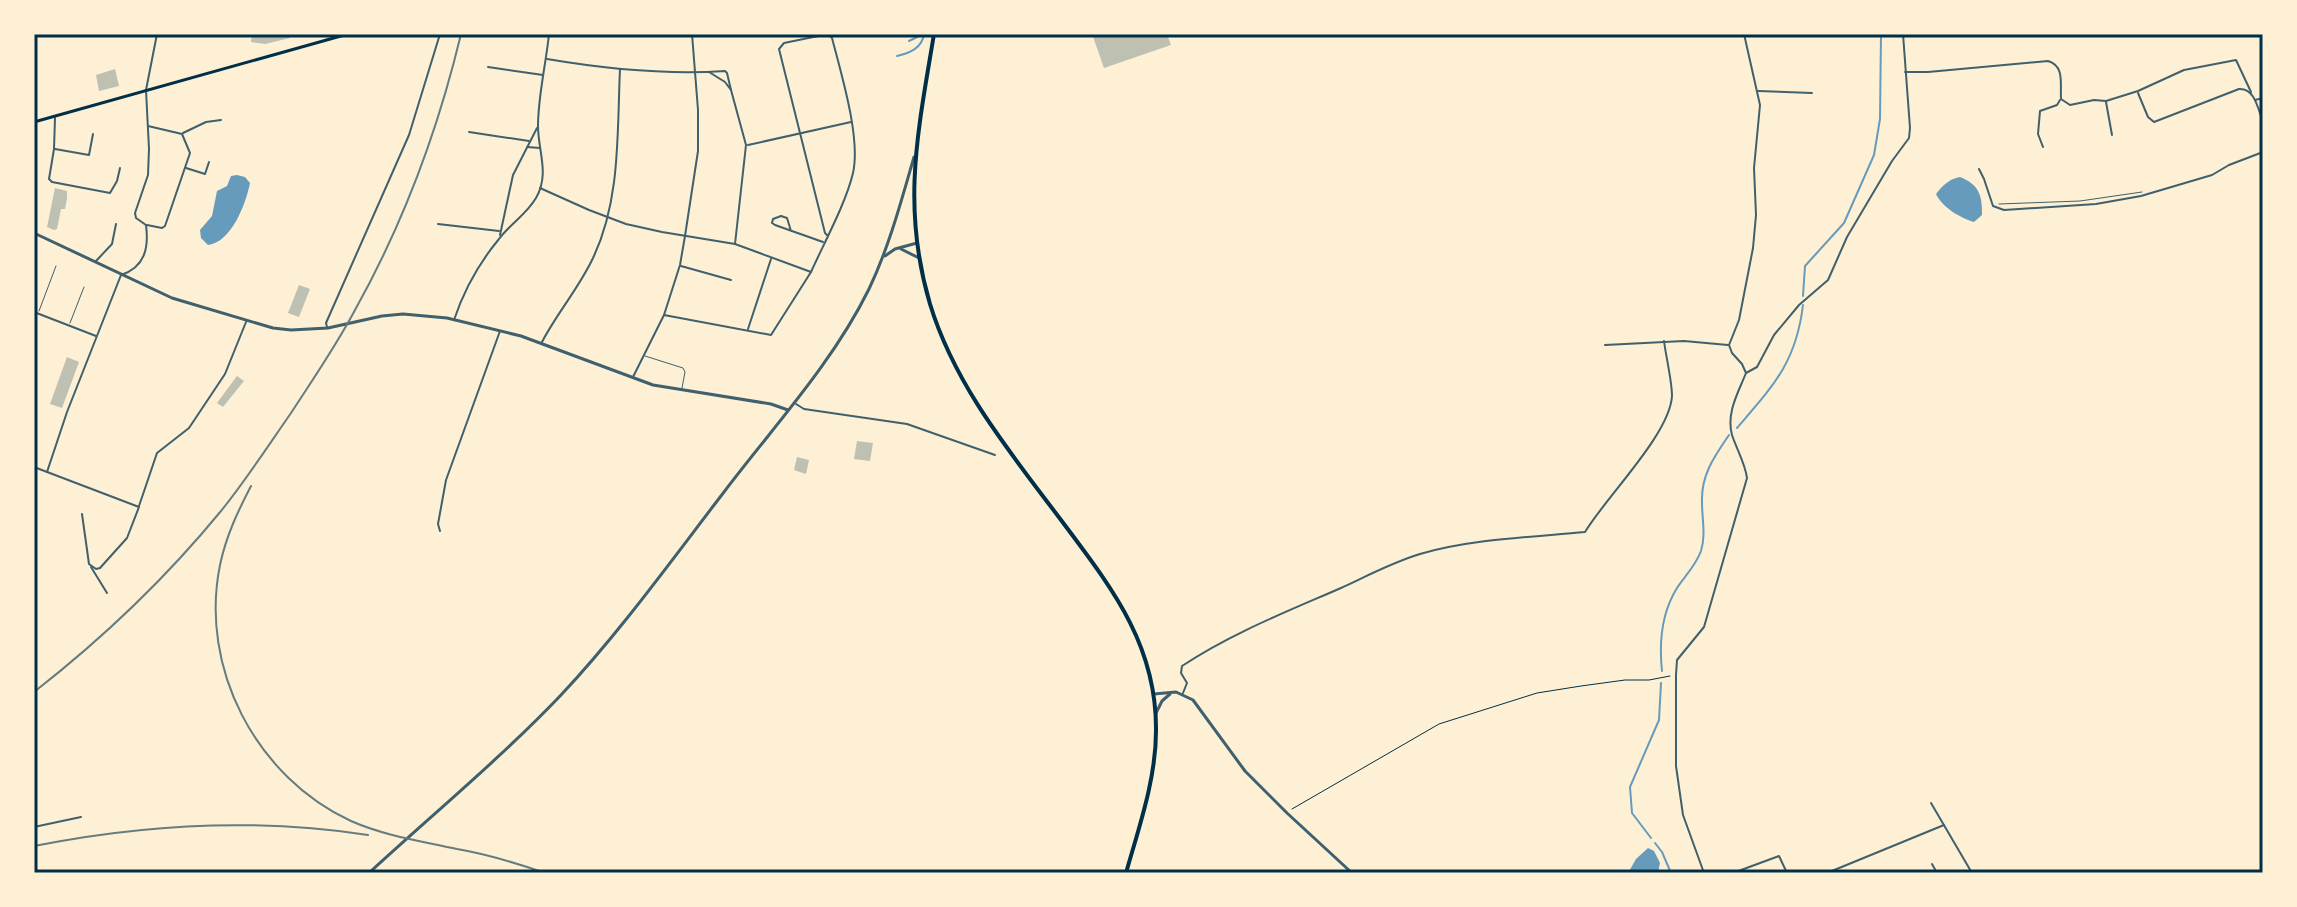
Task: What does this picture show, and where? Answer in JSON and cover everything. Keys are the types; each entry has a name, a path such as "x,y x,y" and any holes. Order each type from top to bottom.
{"main road":[{"path":"34,122 348,34"},
{"path":"934,34 914,157 913,200 919,259 936,323 959,374 986,418 1107,581 1126,613 1144,651 1154,694 1156,737 1152,774 1126,873"}],"street":[{"path":"157,34 146,90 148,175 135,213 136,218 146,225 165,226 190,153 182,134"},
{"path":"328,328 326,323 409,135 440,34"},
{"path":"454,320 471,280 500,237 521,218 540,188 543,173 538,127 549,34"},
{"path":"633,378 664,315 680,265 685,236 698,151 692,34"},
{"path":"1744,34 1758,91 1759,120 1754,168 1756,215 1739,320 1729,345 1746,373"},
{"path":"1704,873 1681,803 1676,766 1676,675 1677,660 1704,627 1747,478 1733,436 1731,410 1746,373 1757,367 1774,335 1799,305 1828,280 1847,237 1909,138 1903,34"},
{"path":"664,315 768,335 774,333 811,272 824,243 854,171 852,122 830,35 784,43 779,49 827,235"},
{"path":"546,58 620,69 725,71 746,145 735,244"},
{"path":"2061,99 2070,105 2106,101 2138,91 2184,70 2236,60 2263,122"},
{"path":"1905,72 2048,61 2056,63 2059,67 2061,99 2057,105 2040,111 2038,134 2043,147"},
{"path":"488,67 544,75"},
{"path":"542,344 587,270 608,218 616,161 620,69"},
{"path":"708,72 725,82 731,90"},
{"path":"2138,91 2150,120 2154,122 2239,89 2251,92"},
{"path":"1758,91 1812,93"},
{"path":"2254,101 2263,98"},
{"path":"2106,101 2112,135"},
{"path":"55,117 49,179 110,193 120,168"},
{"path":"148,126 182,134 206,122 221,120"},
{"path":"746,145 852,122"},
{"path":"500,237 513,175 538,127"},
{"path":"469,132 530,141"},
{"path":"54,149 89,155 93,134"},
{"path":"527,147 541,148"},
{"path":"1979,169 1993,206 2004,210 2096,204 2141,196 2212,175 2263,152"},
{"path":"369,873 559,697 604,647 788,410 850,323 882,259 914,157"},
{"path":"185,168 205,174 209,162"},
{"path":"540,188 608,218 643,229 735,244 811,272"},
{"path":"791,231 787,218 781,216 773,219 773,224 791,231 824,243"},
{"path":"95,262 112,244 116,224"},
{"path":"438,224 500,231"},
{"path":"47,472 121,275 143,260 146,225"},
{"path":"34,233 172,298 273,328 328,328 403,314 454,320 500,330 653,385 771,404 788,410"},
{"path":"882,259 897,249 917,243"},
{"path":"897,249 919,259"},
{"path":"748,331 772,258"},
{"path":"680,265 731,280"},
{"path":"36,312 97,337"},
{"path":"90,566 100,568 127,538 157,453 189,428 225,374 246,320"},
{"path":"440,531 438,524 446,480 500,330"},
{"path":"1605,345 1664,341 1729,345"},
{"path":"1183,694 1187,683 1181,673 1182,666 1209,648 1382,569 1420,554 1447,549 1554,533 1585,532 1599,509 1662,428 1672,397 1664,341"},
{"path":"794,402 804,409 907,424 995,455"},
{"path":"34,467 139,507"},
{"path":"82,514 90,566 107,593"},
{"path":"1156,714 1162,701 1173,692"},
{"path":"1154,694 1183,694 1197,704 1236,760 1352,873"},
{"path":"1931,803 1972,873"},
{"path":"34,827 81,817"},
{"path":"1827,873 1944,825"},
{"path":"1733,873 1779,856 1787,873"},
{"path":"1932,864 1937,873"}],"lane":[{"path":"1999,204 2080,201 2142,192"},
{"path":"36,312 56,266"},
{"path":"69,326 84,287"},
{"path":"645,356 683,368 681,391"},
{"path":"34,594 34,608"}],"path":[{"path":"1287,813 1439,724 1537,693 1676,675"}],"water":[{"path":"231,176 245,177 250,183 241,211 224,237 208,245 201,238 200,230 212,216 217,191 227,186"},
{"path":"1960,177 1976,188 1980,197 1982,215 1974,222 1952,211 1936,194 1946,183"},
{"path":"1648,848 1654,851 1660,863 1658,873 1628,873 1636,859"}],"building":[{"path":"252,34 290,34 290,38 265,44 251,42"},
{"path":"1092,34 1167,34 1171,45 1104,68"},
{"path":"115,69 119,86 99,91 96,75"},
{"path":"55,188 67,191 67,198 57,229 54,230 47,227"},
{"path":"299,285 310,289 299,317 288,313"},
{"path":"67,357 79,362 62,408 50,404"},
{"path":"237,376 244,381 223,407 217,403"},
{"path":"857,441 873,443 870,461 854,459"},
{"path":"797,457 809,460 806,474 794,470"}],"waterway":[{"path":"897,56 915,49 924,34"},
{"path":"1803,296 1805,266 1844,223 1874,155 1880,119 1881,34"},
{"path":"909,41 921,35"},
{"path":"1737,428 1772,386 1789,358 1803,305"},
{"path":"1662,671 1661,639 1665,617 1672,597 1701,551 1704,483 1729,435"},
{"path":"1651,838 1632,813 1630,787 1659,720 1661,683"},
{"path":"1655,843 1671,873"}],"railway":[{"path":"34,692 132,607 200,536 248,475 316,375 348,323 404,210 430,141 461,34"},
{"path":"251,486 226,544 220,565 216,604 218,642 227,680 242,715 262,748 288,777 317,802 351,821 390,834 490,856 545,873"},
{"path":"34,846 117,833 201,826 284,826 368,835"}]}
